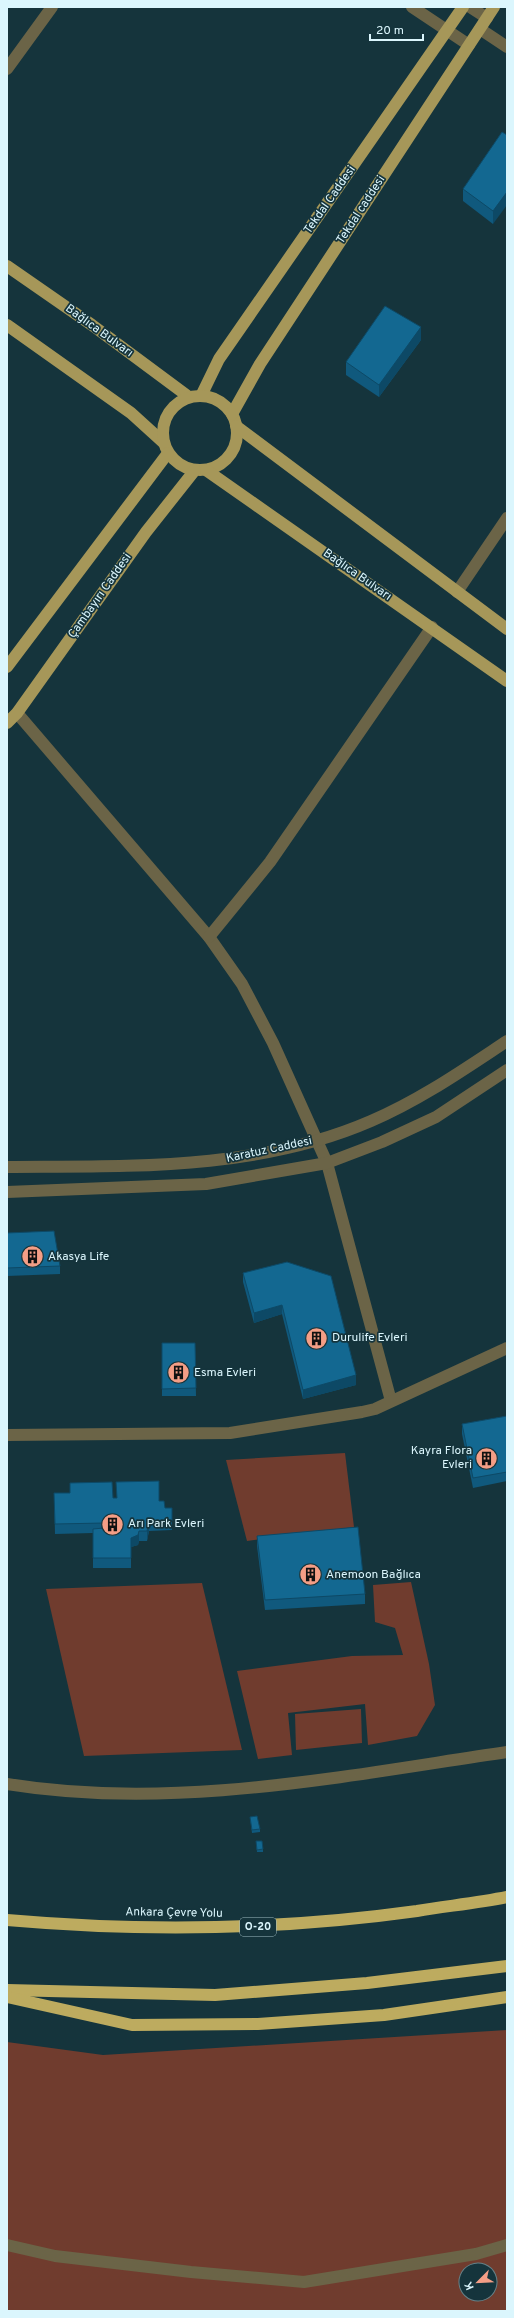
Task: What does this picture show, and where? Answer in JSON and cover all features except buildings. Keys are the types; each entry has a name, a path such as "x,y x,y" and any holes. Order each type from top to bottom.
{"highway":[{"name":"Ankara Çevre Yolu","path":"7,1920 53,1924 178,1929 266,1927 374,1917 490,1900 507,1895"},
{"path":"7,1990 215,1994 367,1983 507,1966"},
{"path":"7,1997 132,2025 258,2024 368,2016 507,1998"}],"main road":[{"name":"Tekdal Caddesi","path":"201,396 219,359 463,7"},
{"name":"Tekdal caddesi","path":"232,414 260,364 494,7"},
{"name":"Bağlıca Bulvarı","path":"7,266 92,325 189,397"},
{"path":"7,325 131,413 166,448 180,464 201,470 217,466 227,459 233,449 236,437 236,426 232,414 224,404 213,398 201,396 189,397 179,402 170,410 165,420 166,448 7,668"},
{"path":"236,426 507,629"},
{"name":"Bağlıca Bulvarı","path":"201,470 432,627 507,681"},
{"name":"Çambayırı Caddesi","path":"7,723 17,713 146,532 201,470"}],"street":[{"path":"7,69 52,7"},
{"path":"412,7 447,32 469,45"},
{"path":"470,7 487,18"},
{"path":"480,29 507,47"},
{"path":"456,592 507,518"},
{"path":"209,937 270,862 432,627"},
{"path":"17,713 209,937 242,984 274,1043 327,1163 391,1401"},
{"name":"Karatuz Caddesi","path":"7,1167 154,1166 194,1163 238,1158 317,1140 370,1121 428,1093 507,1041"},
{"name":"Karatuz Caddesi","path":"7,1192 206,1184 327,1163 382,1142 436,1116 507,1070"},
{"path":"7,1435 230,1433 362,1412 391,1401 507,1348"},
{"path":"7,1784 38,1789 131,1794 245,1789 507,1752"},
{"path":"7,2245 55,2256 191,2272 304,2282 476,2254 507,2245"}],"shaded area":[{"path":"345,1453 354,1527 247,1541 226,1460"},
{"path":"411,1582 429,1664 435,1705 417,1736 368,1745 365,1704 288,1713 292,1755 258,1759 237,1671 352,1656 403,1655 395,1628 375,1622 373,1585"},
{"path":"202,1583 242,1750 84,1756 46,1589"},
{"path":"361,1709 362,1743 296,1750 295,1714"},
{"path":"507,2030 507,2311 7,2311 7,2042 103,2055"}],"place":[{"name":"Akasya Life","path":"32,1257"},
{"name":"Durulife Evleri","path":"316,1338"},
{"name":"Esma Evleri","path":"179,1373"},
{"name":"Kayra Flora Evleri","path":"487,1458"},
{"name":"Arı Park Evleri","path":"113,1524"},
{"name":"Anemoon Bağlıca","path":"311,1575"}]}
